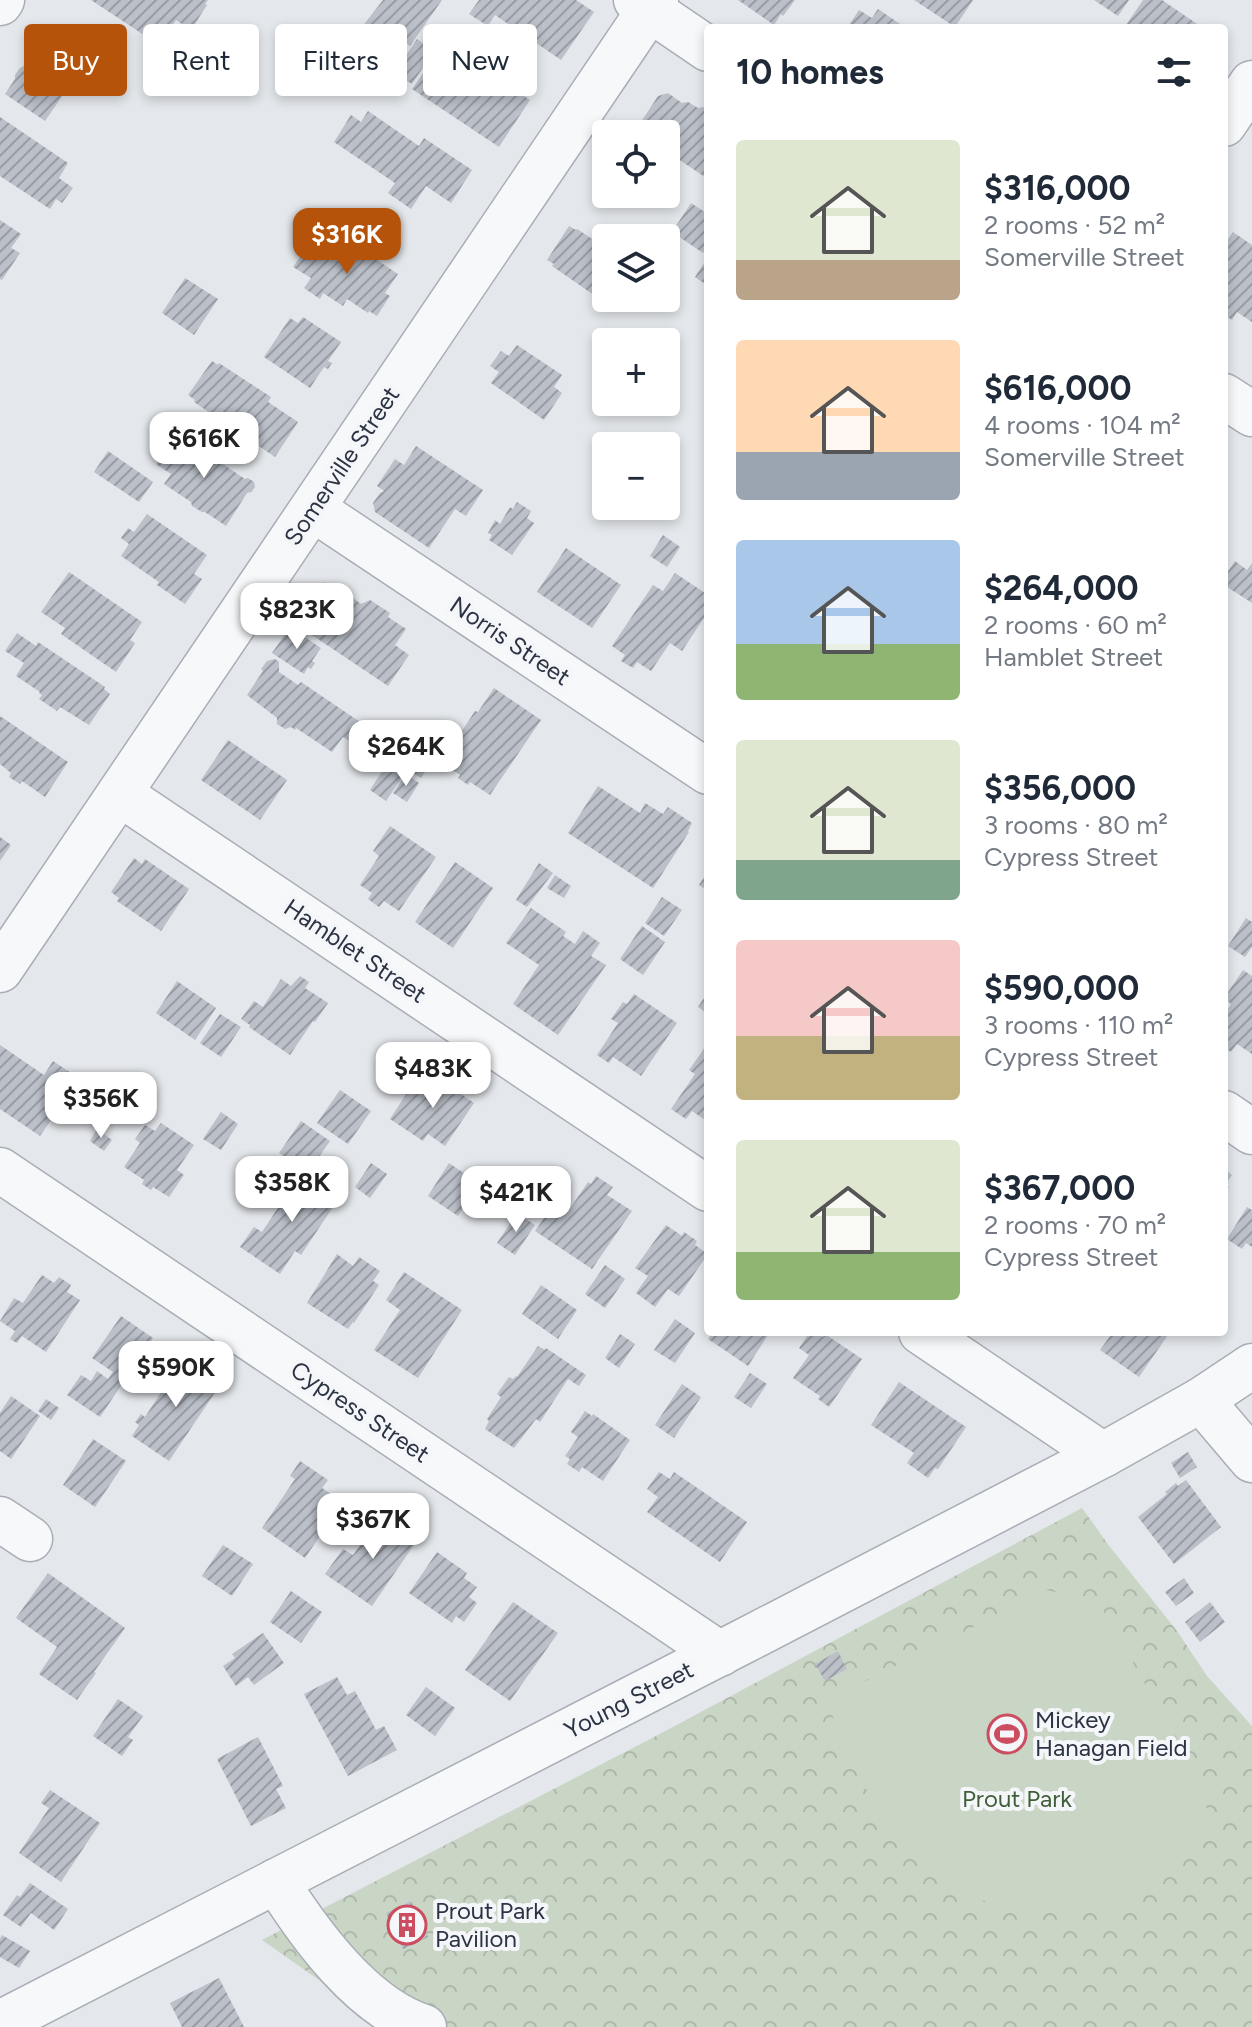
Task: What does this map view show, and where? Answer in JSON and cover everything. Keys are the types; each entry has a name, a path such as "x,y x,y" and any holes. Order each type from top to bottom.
{"street":[{"path":"647,3 704,46"},
{"name":"Somerville Street","path":"0,970 313,509 647,3"},
{"path":"1228,118 1252,83"},
{"path":"1228,399 1252,414"},
{"name":"Norris Street","path":"313,509 704,769"},
{"name":"Hamblet Street","path":"120,794 704,1186"},
{"path":"1228,1116 1252,1132"},
{"name":"Cypress Street","path":"0,1170 720,1654"},
{"path":"927,1336 1103,1455"},
{"name":"Young Street","path":"0,2023 1103,1455 1201,1400 1252,1366"},
{"path":"1201,1400 1252,1460"},
{"path":"276,1881 322,1948 373,2000 424,2027"}],"green space":[{"name":"Prout Park","path":"1082,1508 1177,1631 1207,1676 1252,1726 1252,2027 386,2027 262,1940 656,1736"},
{"name":"Mickey Hanagan Field","path":"1047,1590 1099,1603 1193,1768 1207,1809 1197,1839 1118,1902 1053,1912 974,1899 926,1870 878,1810 860,1778 826,1701"}],"building":[{"path":"91,0 208,0 195,24 182,24 176,20 173,24 143,24 143,34"},
{"path":"383,0 442,0 410,46 407,44 407,24 364,24"},
{"path":"479,0 576,0 594,12 561,60 537,44 537,24 508,24 495,15 489,24 485,24 469,14"},
{"path":"738,0 795,0 773,24"},
{"path":"914,0 973,0 957,24 950,24"},
{"path":"1094,0 1129,0 1118,16"},
{"path":"1143,0 1162,0 1197,24 1127,24"},
{"path":"878,9 900,24 850,24 859,10 872,18"},
{"path":"417,39 423,43 423,68 412,84 407,81 407,54"},
{"path":"24,65 24,96 62,96 45,121 5,94"},
{"path":"423,73 423,96 524,96 530,100 499,147 412,89"},
{"path":"668,93 682,103 704,107 704,176 680,160 680,120 642,120 658,96"},
{"path":"368,111 419,146 424,138 472,170 451,203 426,186 411,209 388,193 395,183 334,142 351,115 361,122"},
{"path":"0,117 68,163 59,178 73,188 62,203 56,199 50,209 0,176"},
{"path":"691,203 704,211 703,253 680,237 680,224 677,224"},
{"path":"0,220 21,234 11,248 20,253 2,280 0,279"},
{"path":"569,226 592,239 592,294 552,266 554,264 547,260"},
{"path":"1233,232 1252,245 1252,322 1237,312 1232,320 1228,318 1228,239"},
{"path":"340,235 398,274 385,293 390,296 377,316 347,299 343,306 323,293 320,299 304,288 311,278 293,267 309,244 326,255"},
{"path":"704,263 704,283 695,277"},
{"path":"185,278 218,299 194,335 162,313"},
{"path":"303,317 341,342 328,361 332,363 328,369 324,367 310,388 264,357 290,318 298,323"},
{"path":"517,345 562,375 554,387 562,393 544,420 491,383 499,372 490,366 501,351 509,356"},
{"path":"212,361 271,397 268,402 298,422 275,457 188,395"},
{"path":"177,433 254,482 255,487 247,493 226,526 192,506 191,502 164,484 171,474 156,464"},
{"path":"416,446 483,490 466,516 455,509 429,548 375,512 373,503 384,491 377,486 395,459 404,465"},
{"path":"108,451 153,482 139,502 94,472"},
{"path":"517,502 531,511 527,518 534,523 512,555 489,540 492,535 488,533 495,520 500,524 510,507 513,509"},
{"path":"147,514 207,555 194,574 202,579 185,604 121,556 129,544 121,538 128,528 134,532"},
{"path":"663,535 680,547 667,567 650,556"},
{"path":"566,548 621,585 592,628 537,592"},
{"path":"1235,561 1247,570 1252,563 1252,603 1228,588 1228,571"},
{"path":"69,572 142,622 130,640 135,643 116,672 61,634 65,628 41,612"},
{"path":"675,573 704,592 704,618 682,651 670,643 651,671 637,662 633,668 621,661 625,655 612,646 653,585 663,591"},
{"path":"323,582 344,597 353,598 361,604 370,600 390,613 388,617 406,629 395,645 409,655 388,686 303,629 306,624 298,619"},
{"path":"290,627 321,648 312,661 315,663 304,674 272,653"},
{"path":"17,633 36,646 38,642 105,687 110,694 89,725 60,707 57,711 39,699 42,695 40,692 16,676 24,663 5,651"},
{"path":"275,659 279,662 279,672 298,685 301,682 363,724 351,742 343,737 332,752 296,728 285,729 277,724 277,718 247,695 267,661"},
{"path":"494,688 541,720 490,795 470,782 468,785 444,764 475,711 478,712"},
{"path":"0,716 68,762 45,797 22,781 20,784 9,777 11,773 0,764"},
{"path":"411,727 442,747 421,778 391,758"},
{"path":"228,740 287,780 260,820 201,780"},
{"path":"388,762 405,773 386,801 370,790"},
{"path":"406,774 419,783 407,802 393,793"},
{"path":"598,786 640,813 645,803 663,814 668,807 692,823 653,888 568,833"},
{"path":"390,826 436,857 399,911 384,901 379,907 368,899 372,893 360,885 379,856 373,851"},
{"path":"0,837 11,845 0,861"},
{"path":"134,858 142,864 145,859 189,889 161,931 117,901 119,898 111,892"},
{"path":"455,862 493,888 453,948 415,922"},
{"path":"539,863 553,873 527,907 516,900"},
{"path":"555,875 571,886 564,898 547,888"},
{"path":"662,897 682,910 664,936 645,923"},
{"path":"531,908 566,932 563,936 575,944 583,931 600,943 591,956 606,965 558,1035 513,1004 539,965 506,943"},
{"path":"1246,918 1252,922 1252,947 1245,957 1228,946"},
{"path":"642,926 665,942 643,975 620,959"},
{"path":"1243,970 1252,976 1252,1054 1237,1044 1231,1052 1228,1050 1228,1009 1231,1004 1228,992"},
{"path":"300,976 309,982 305,988 328,1003 290,1055 241,1019 254,1001 263,1007 281,979 291,986"},
{"path":"177,981 216,1008 195,1040 156,1013"},
{"path":"634,994 677,1023 641,1076 613,1057 609,1063 597,1055 618,1023 611,1019 623,1002 627,1004"},
{"path":"220,1014 241,1027 221,1057 200,1043"},
{"path":"0,1045 44,1075 53,1061 74,1075 65,1088 70,1092 40,1136 0,1109"},
{"path":"704,1049 704,1119 692,1111 686,1119 671,1109 695,1074 689,1070"},
{"path":"441,1069 453,1077 448,1085 474,1103 445,1146 428,1134 423,1141 390,1119 412,1085 423,1092"},
{"path":"340,1090 371,1111 348,1144 317,1123"},
{"path":"221,1112 238,1124 221,1150 203,1139"},
{"path":"301,1121 330,1141 308,1173 279,1153"},
{"path":"161,1123 194,1145 177,1170 184,1175 169,1197 142,1184 144,1180 124,1167 140,1143 135,1139 145,1125 155,1131"},
{"path":"97,1129 112,1140 104,1151 90,1141"},
{"path":"371,1163 387,1174 370,1198 355,1187"},
{"path":"449,1163 480,1184 458,1216 428,1196"},
{"path":"596,1176 613,1187 607,1195 632,1211 592,1269 535,1231 554,1204 567,1213 588,1182 591,1184"},
{"path":"323,1178 334,1185 335,1193 328,1203 333,1207 301,1255 295,1251 280,1274 240,1247 254,1227 262,1232 295,1182 298,1184 301,1179 311,1186 315,1180"},
{"path":"1247,1207 1252,1210 1252,1247 1246,1243 1242,1249 1228,1237"},
{"path":"517,1213 535,1225 515,1255 497,1243"},
{"path":"666,1225 682,1236 684,1232 697,1241 695,1245 704,1251 704,1260 679,1296 668,1289 655,1307 636,1293 648,1276 635,1268"},
{"path":"337,1254 353,1266 359,1257 380,1271 373,1281 379,1285 348,1329 307,1303"},
{"path":"605,1265 625,1279 605,1308 585,1294"},
{"path":"404,1272 462,1310 418,1378 374,1350 400,1310 386,1300"},
{"path":"42,1275 54,1283 59,1277 71,1285 67,1292 80,1300 46,1352 22,1336 17,1343 10,1339 15,1331 0,1321 14,1298 23,1303"},
{"path":"541,1285 577,1310 558,1339 522,1314"},
{"path":"121,1316 153,1338 100,1417 67,1395 81,1375 91,1381 97,1371 108,1379 113,1372 92,1358"},
{"path":"675,1319 695,1333 675,1363 654,1350"},
{"path":"620,1334 635,1344 619,1368 605,1358"},
{"path":"710,1336 767,1336 748,1366 708,1339"},
{"path":"807,1336 828,1336 862,1359 829,1407 818,1399 820,1396 793,1378 809,1355 799,1348"},
{"path":"1110,1336 1167,1336 1139,1377 1100,1350"},
{"path":"538,1346 546,1348 586,1375 579,1386 568,1379 540,1422 536,1419 514,1448 485,1429 487,1419 501,1397 497,1394 509,1377 517,1377"},
{"path":"184,1357 222,1382 169,1461 132,1436 139,1425 135,1422 141,1414 145,1417"},
{"path":"750,1373 767,1384 751,1408 734,1397"},
{"path":"899,1382 966,1427 938,1469 935,1468 928,1478 907,1463 914,1453 871,1425"},
{"path":"682,1384 701,1397 674,1438 655,1425"},
{"path":"11,1396 40,1416 11,1459 0,1451 0,1413"},
{"path":"46,1399 59,1408 51,1420 38,1411"},
{"path":"585,1411 630,1440 603,1481 582,1467 579,1472 567,1464 570,1459 565,1456 578,1437 571,1432"},
{"path":"93,1439 126,1461 95,1507 63,1485"},
{"path":"1188,1452 1197,1467 1180,1478 1171,1463"},
{"path":"300,1461 328,1480 322,1488 343,1502 305,1558 262,1528 295,1479 290,1476"},
{"path":"659,1472 670,1479 674,1472 747,1522 720,1562 647,1512 658,1497 647,1489"},
{"path":"1186,1480 1221,1527 1174,1564 1138,1517 1176,1483 1178,1486"},
{"path":"383,1516 418,1539 372,1606 325,1574 343,1549 353,1555"},
{"path":"223,1545 253,1564 232,1596 202,1576"},
{"path":"437,1552 467,1573 464,1578 477,1587 469,1597 477,1603 464,1622 456,1616 452,1623 409,1593"},
{"path":"48,1573 125,1628 77,1700 39,1674 57,1647 16,1618"},
{"path":"1184,1578 1194,1593 1176,1606 1165,1592"},
{"path":"291,1591 322,1612 301,1643 270,1622"},
{"path":"513,1602 558,1633 510,1701 465,1670"},
{"path":"1210,1602 1225,1622 1200,1642 1185,1622"},
{"path":"263,1633 284,1663 254,1685 248,1677 236,1686 223,1666 235,1658 232,1654"},
{"path":"838,1651 847,1669 825,1681 815,1664"},
{"path":"337,1677 347,1695 355,1691 376,1730 384,1726 397,1750 348,1776 304,1694"},
{"path":"426,1687 455,1708 435,1736 406,1715"},
{"path":"118,1699 143,1716 128,1737 133,1740 122,1756 93,1736"},
{"path":"258,1737 283,1786 276,1789 286,1808 251,1826 217,1759"},
{"path":"50,1790 100,1823 61,1882 19,1853 49,1808 41,1803"},
{"path":"30,1883 68,1909 54,1930 31,1913 21,1927 3,1915"},
{"name":"Prout Park Pavilion","path":"411,1901 428,1937 403,1949 386,1913"},
{"path":"2,1935 30,1951 19,1968 0,1957"},
{"path":"219,1978 244,2027 182,2027 170,2003"}],"place":[{"name":"Mickey Hanagan Field","path":"1007,1734"},
{"name":"Prout Park Pavilion","path":"407,1925"}]}
